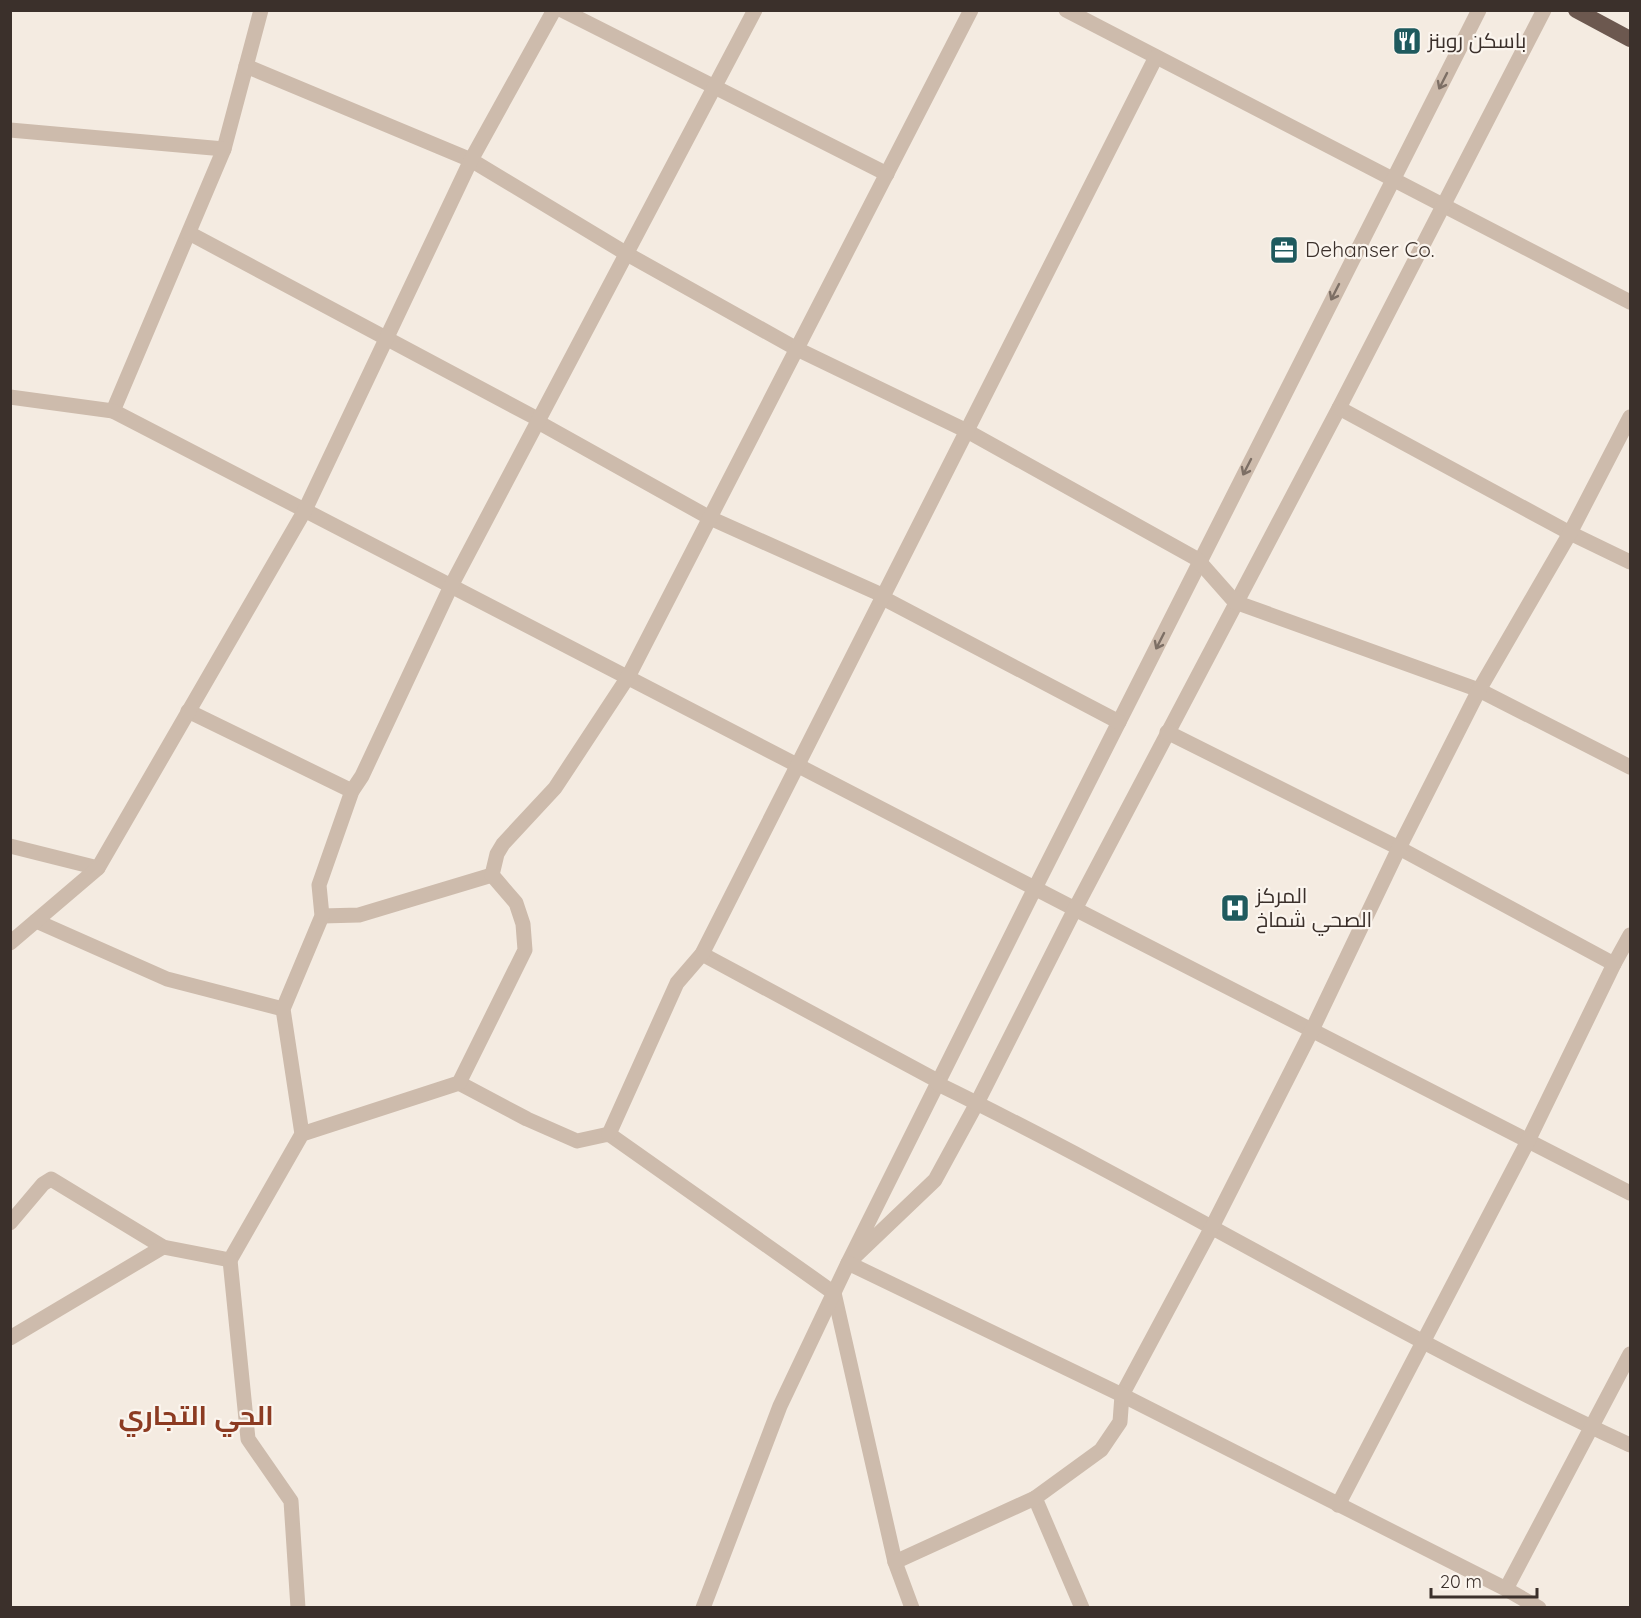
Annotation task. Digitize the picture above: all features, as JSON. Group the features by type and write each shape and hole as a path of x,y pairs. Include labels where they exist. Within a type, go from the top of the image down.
{"highway":[{"path":"1576,10 1630,39"}],"street":[{"path":"113,411 224,148 261,10"},
{"path":"10,943 98,868 305,510 471,160 554,10"},
{"path":"562,10 887,174"},
{"path":"298,1608 291,1501 248,1439 230,1260 303,1134 283,1009 322,916 319,885 352,791 362,776 451,586 755,10"},
{"path":"492,875 497,854 503,844 555,788 628,677 971,10"},
{"path":"1066,10 1630,302"},
{"path":"703,1608 780,1406 848,1263 1479,10"},
{"path":"848,1263 935,1180 977,1103 1235,602 1339,408 1544,10"},
{"path":"609,1134 676,983 702,954 1156,57"},
{"path":"246,66 471,160 627,254 796,349 967,431 1197,559 1235,602 1479,690 1630,768"},
{"path":"10,130 224,148"},
{"path":"189,233 534,417 538,422 710,518 882,595 883,598 1119,722"},
{"path":"10,397 113,411 1075,909 1630,1193"},
{"path":"1339,408 1630,562"},
{"path":"895,1562 1035,1498 1101,1450 1120,1422 1122,1395 1212,1227 1312,1030 1399,848 1479,690 1570,532 1630,417"},
{"path":"188,711 352,791"},
{"path":"1167,732 1399,848 1614,964"},
{"path":"10,846 98,868"},
{"path":"322,916 359,915 492,875"},
{"path":"303,1134 459,1083 525,950 523,924 516,903 492,875"},
{"path":"36,921 167,979 283,1009"},
{"path":"1338,1505 1528,1141 1630,935"},
{"path":"702,954 936,1080 938,1084 1212,1227 1424,1343 1630,1445"},
{"path":"459,1083 526,1119 577,1141 609,1134 834,1293 895,1562 912,1608"},
{"path":"10,1223 43,1184 51,1179 163,1247 230,1260"},
{"path":"10,1338 163,1247"},
{"path":"848,1263 1122,1395 1506,1588 1539,1608"},
{"path":"1506,1588 1630,1354"},
{"path":"1035,1498 1082,1608"}],"place":[{"name":"باسكن روبنز","path":"1407,41"},
{"name":"Dehanser Co.","path":"1284,250"},
{"name":"المركز الصحي شماخ","path":"1235,908"}],"district":[{"name":"الحي التجاري","path":"196,1416"}]}
